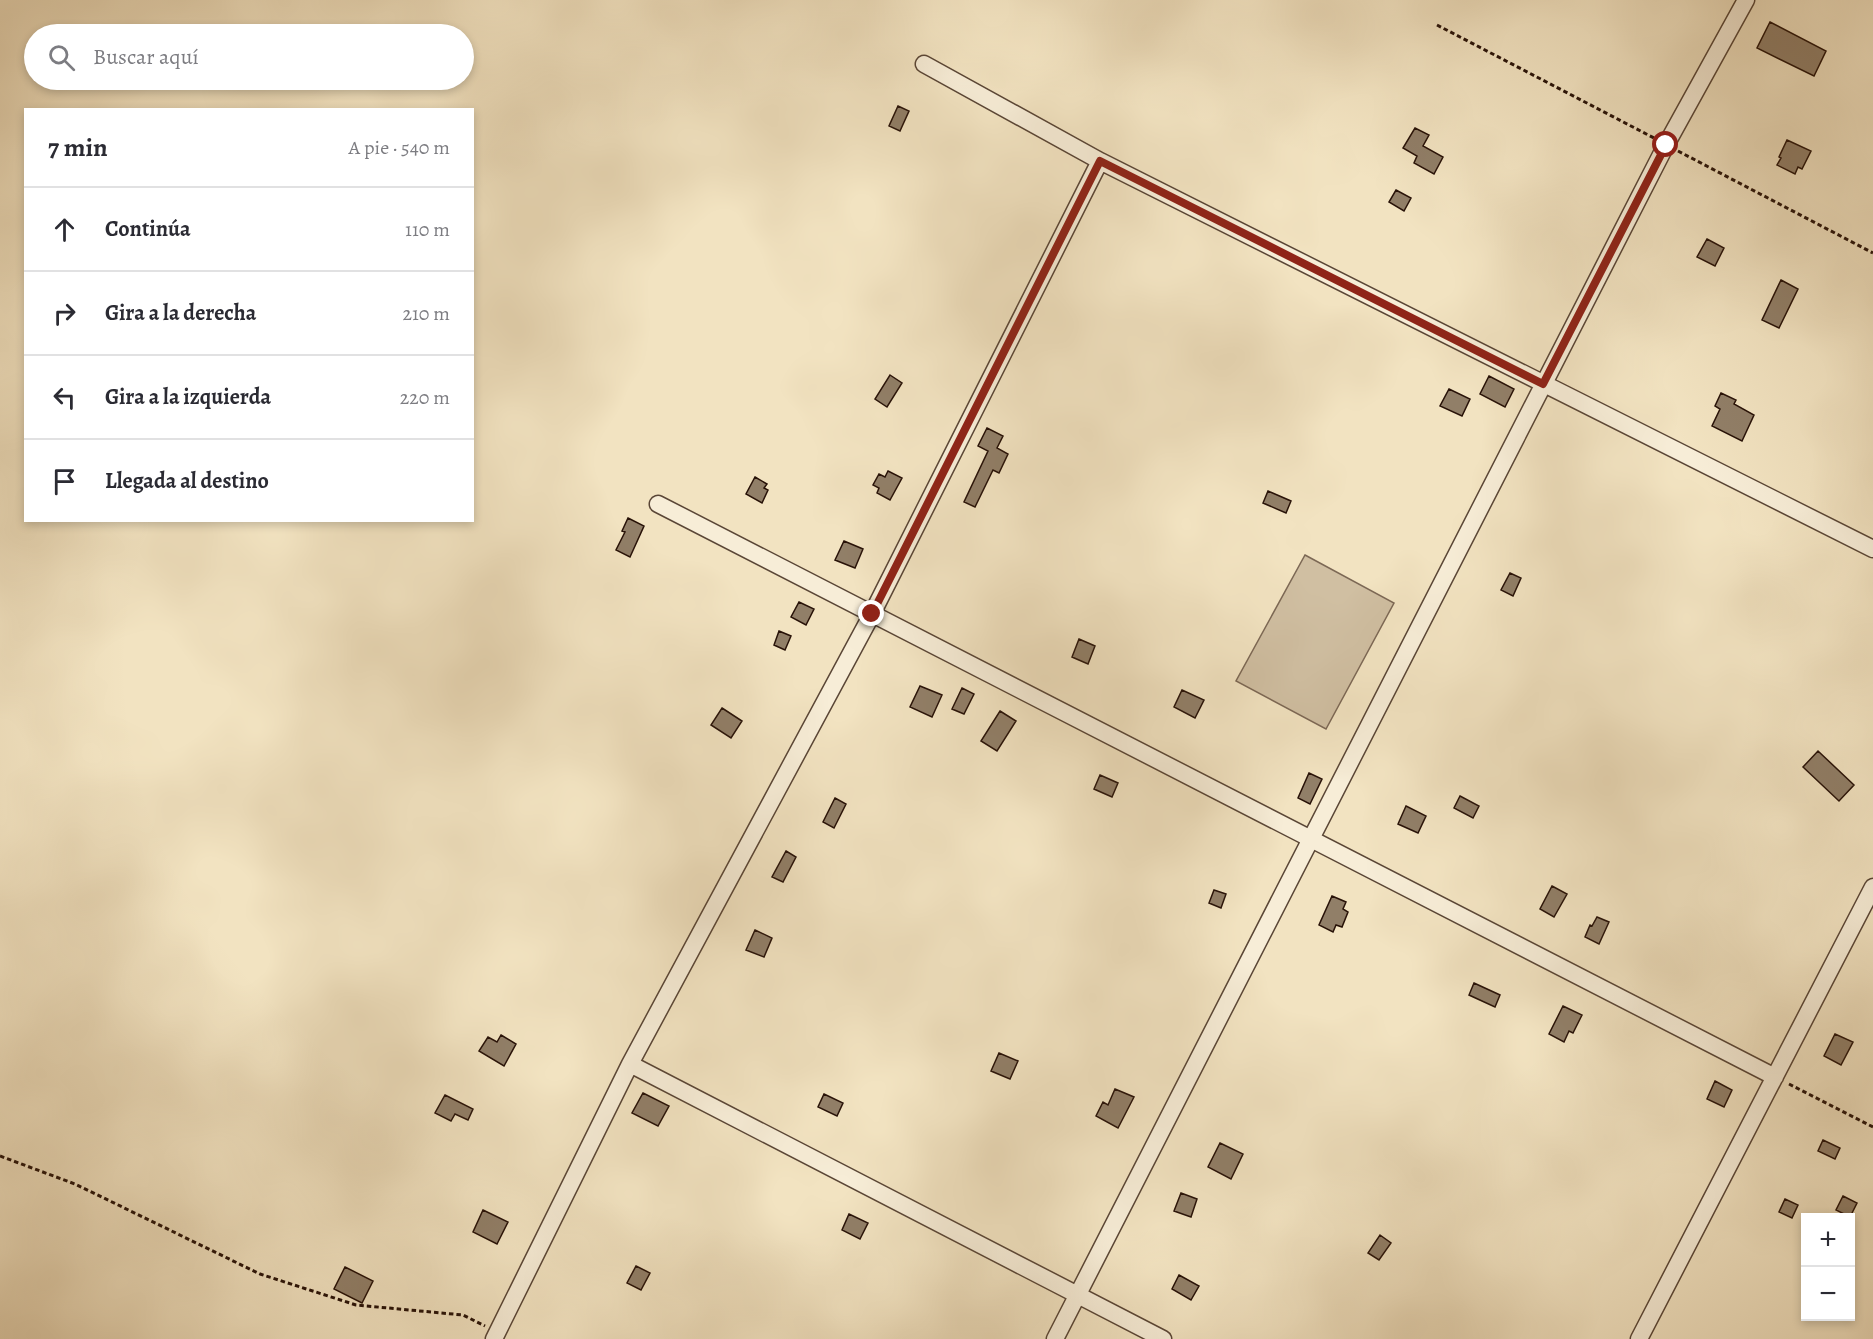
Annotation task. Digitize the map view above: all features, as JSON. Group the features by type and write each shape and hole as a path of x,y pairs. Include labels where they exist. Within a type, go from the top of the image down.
{"street":[{"path":"1054,1339 1666,145 1746,0"},
{"path":"924,64 1100,161 1873,549"},
{"path":"496,1335 630,1064 872,614 1100,161"},
{"path":"658,504 1775,1077"},
{"path":"1639,1339 1873,887"},
{"path":"630,1064 1163,1339"}],"path":[{"path":"1775,1077 1873,1127"},
{"path":"0,1156 75,1184 260,1274 356,1305 463,1315 496,1335"}],"shaded area":[{"path":"1305,555 1394,603 1326,729 1236,681"}],"building":[{"path":"1770,22 1826,51 1814,76 1757,48"},
{"path":"898,106 909,111 900,131 889,126"},
{"path":"1415,128 1429,135 1423,146 1443,157 1434,174 1414,163 1417,156 1403,148"},
{"path":"1787,140 1811,151 1802,169 1798,167 1795,174 1777,165"},
{"path":"1396,190 1411,198 1404,211 1389,202"},
{"path":"1707,239 1724,248 1715,266 1697,257"},
{"path":"1781,280 1798,289 1779,328 1762,320"},
{"path":"890,375 902,383 887,407 875,399"},
{"path":"1489,376 1514,389 1505,407 1480,394"},
{"path":"1449,389 1470,399 1462,416 1440,406"},
{"path":"1721,393 1736,400 1734,404 1754,415 1742,441 1712,426 1720,409 1715,406"},
{"path":"987,428 1003,436 997,448 1008,454 999,473 993,470 975,507 964,502 988,451 978,446"},
{"path":"888,471 902,478 890,500 877,493 879,488 873,485 879,474 885,477"},
{"path":"755,477 767,484 764,488 768,490 762,503 746,494"},
{"path":"1268,491 1291,501 1286,513 1263,503"},
{"path":"628,518 644,526 630,557 616,550 625,532 622,531"},
{"path":"844,541 863,549 855,568 835,560"},
{"path":"1510,573 1521,578 1513,596 1501,590"},
{"path":"799,602 814,609 806,625 791,617"},
{"path":"779,631 791,636 785,650 774,645"},
{"path":"1079,639 1095,646 1088,664 1072,657"},
{"path":"920,686 942,695 932,717 910,707"},
{"path":"962,688 974,694 964,714 952,709"},
{"path":"1182,690 1204,700 1195,718 1174,707"},
{"path":"722,708 742,721 731,738 711,725"},
{"path":"1000,711 1016,721 997,751 981,741"},
{"path":"1818,751 1854,785 1839,801 1803,767"},
{"path":"1309,773 1322,779 1310,804 1298,798"},
{"path":"1100,775 1118,783 1112,797 1094,789"},
{"path":"1460,796 1479,806 1473,818 1454,808"},
{"path":"835,798 846,804 834,828 823,822"},
{"path":"1406,806 1426,816 1418,833 1398,824"},
{"path":"786,851 796,857 783,882 772,877"},
{"path":"1552,886 1567,894 1554,917 1540,909"},
{"path":"1214,890 1226,894 1221,908 1209,903"},
{"path":"1332,896 1346,902 1343,909 1348,912 1342,927 1336,925 1333,932 1319,925"},
{"path":"1597,917 1609,922 1599,944 1585,937 1590,925 1592,926"},
{"path":"755,930 772,938 764,957 746,950"},
{"path":"1474,983 1500,995 1495,1007 1469,995"},
{"path":"1563,1006 1582,1015 1573,1033 1569,1031 1564,1042 1549,1034"},
{"path":"1835,1034 1853,1042 1841,1065 1824,1056"},
{"path":"501,1035 516,1044 504,1066 479,1051 488,1037 497,1042"},
{"path":"999,1053 1018,1061 1010,1079 991,1071"},
{"path":"1715,1081 1732,1090 1724,1107 1707,1099"},
{"path":"1115,1089 1134,1097 1118,1128 1096,1116 1103,1102 1108,1105"},
{"path":"643,1093 669,1106 658,1126 632,1113"},
{"path":"824,1094 843,1103 837,1116 818,1107"},
{"path":"445,1095 473,1109 468,1120 455,1114 451,1121 435,1113"},
{"path":"1823,1140 1840,1148 1835,1159 1818,1151"},
{"path":"1220,1143 1243,1154 1231,1179 1208,1167"},
{"path":"1181,1193 1197,1199 1191,1217 1174,1211"},
{"path":"1843,1196 1857,1203 1852,1213 1842,1213 1836,1210"},
{"path":"1785,1199 1798,1205 1792,1218 1779,1212"},
{"path":"483,1210 508,1222 497,1244 473,1232"},
{"path":"849,1214 868,1223 860,1239 842,1230"},
{"path":"1380,1235 1391,1243 1379,1260 1368,1253"},
{"path":"636,1266 650,1273 641,1290 627,1283"},
{"path":"345,1267 373,1281 362,1303 334,1289"},
{"path":"1179,1275 1199,1286 1191,1300 1172,1289"}],"route":[{"path":"872,614 1100,161 1543,384 1666,145"}]}
